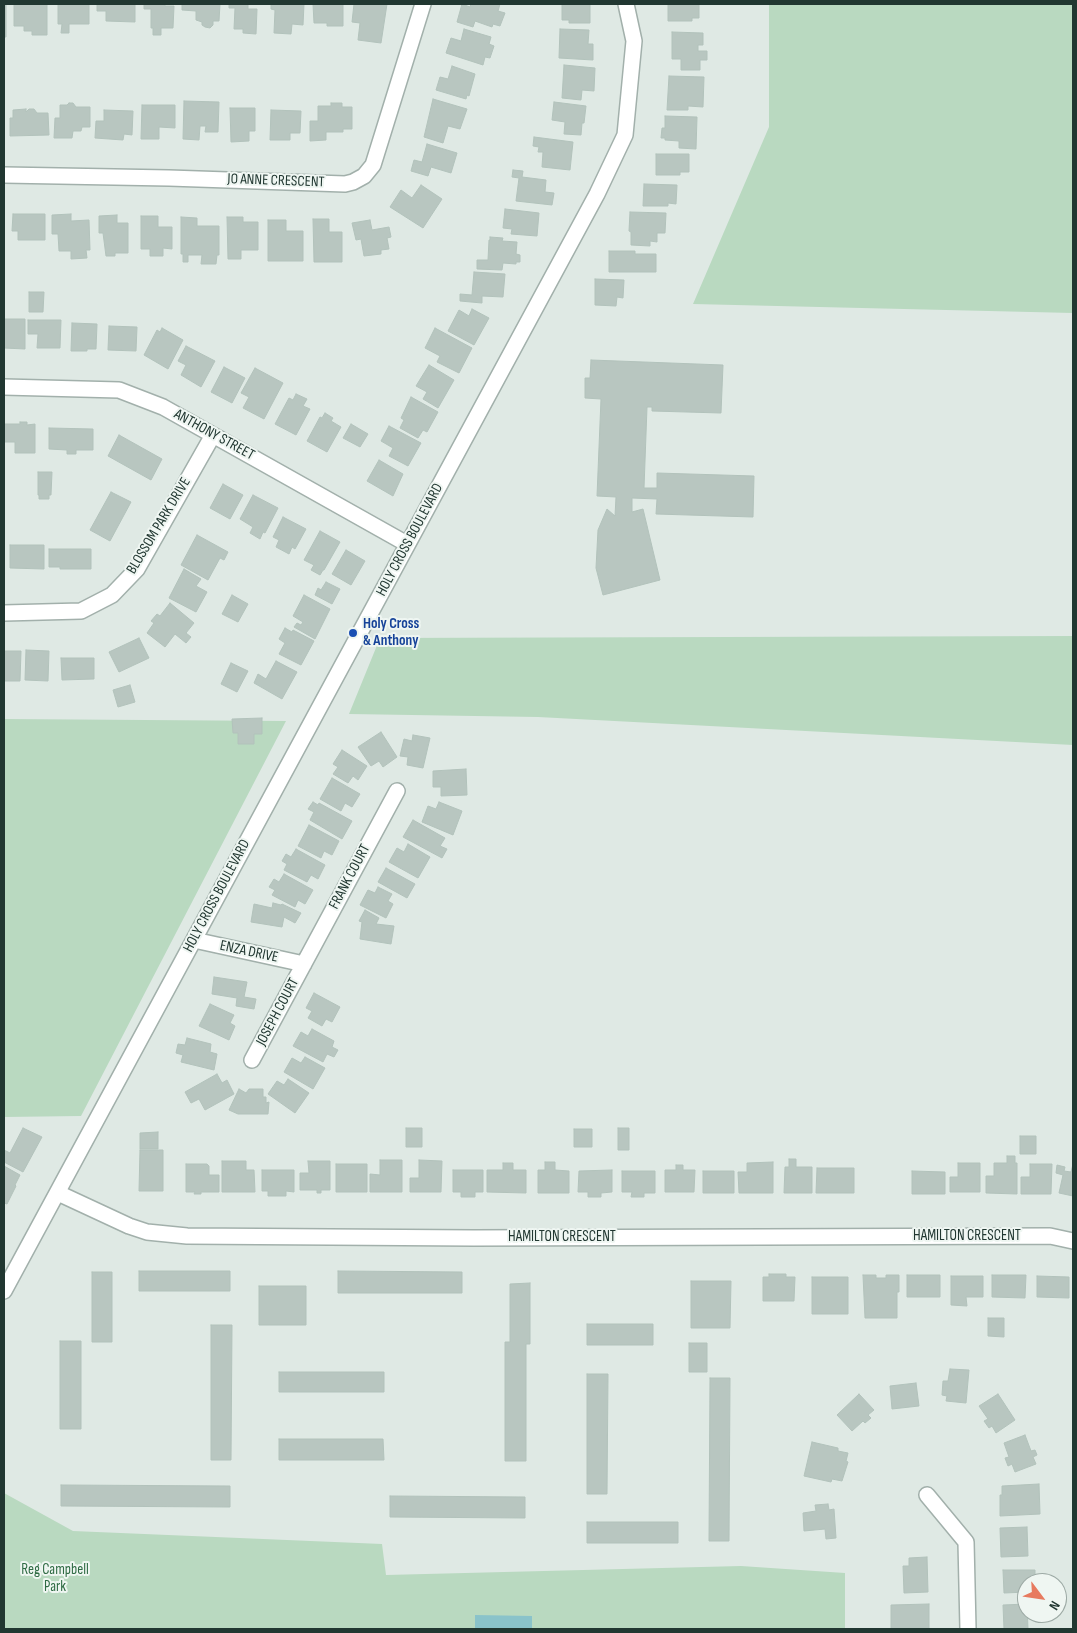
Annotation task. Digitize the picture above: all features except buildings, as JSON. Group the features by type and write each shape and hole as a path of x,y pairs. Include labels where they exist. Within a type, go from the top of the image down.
{"street":[{"name":"JO ANNE CRESCENT","path":"4,175 345,184 353,182 364,176 373,165 423,4"},
{"name":"HOLY CROSS BOULEVARD","path":"4,1291 592,203 625,135 634,41 626,4"},
{"name":"ANTHONY STREET","path":"4,386 119,390 163,407 407,544"},
{"name":"BLOSSOM PARK DRIVE","path":"4,612 81,611 112,595 137,570 213,435"},
{"name":"FRANK COURT","path":"304,964 396,791"},
{"name":"ENZA DRIVE","path":"194,940 304,964"},
{"name":"JOSEPH COURT","path":"252,1060 304,964"},
{"name":"HAMILTON CRESCENT","path":"58,1192 147,1232 187,1236 493,1238 1050,1236 1073,1241"},
{"path":"927,1494 966,1542 968,1629"}],"green space":[{"path":"769,4 1073,4 1073,313 693,304 769,127"},
{"path":"1073,636 1073,745 538,717 349,714 380,638"},
{"path":"4,719 286,721 81,1116 4,1117"},
{"name":"Reg Campbell Park","path":"4,1493 73,1531 382,1544 386,1575 741,1566 845,1573 845,1629 4,1629"}],"water":[{"path":"475,1615 532,1616 532,1629 475,1629"}],"place":[{"name":"Holy Cross & Anthony","path":"353,633"}]}
